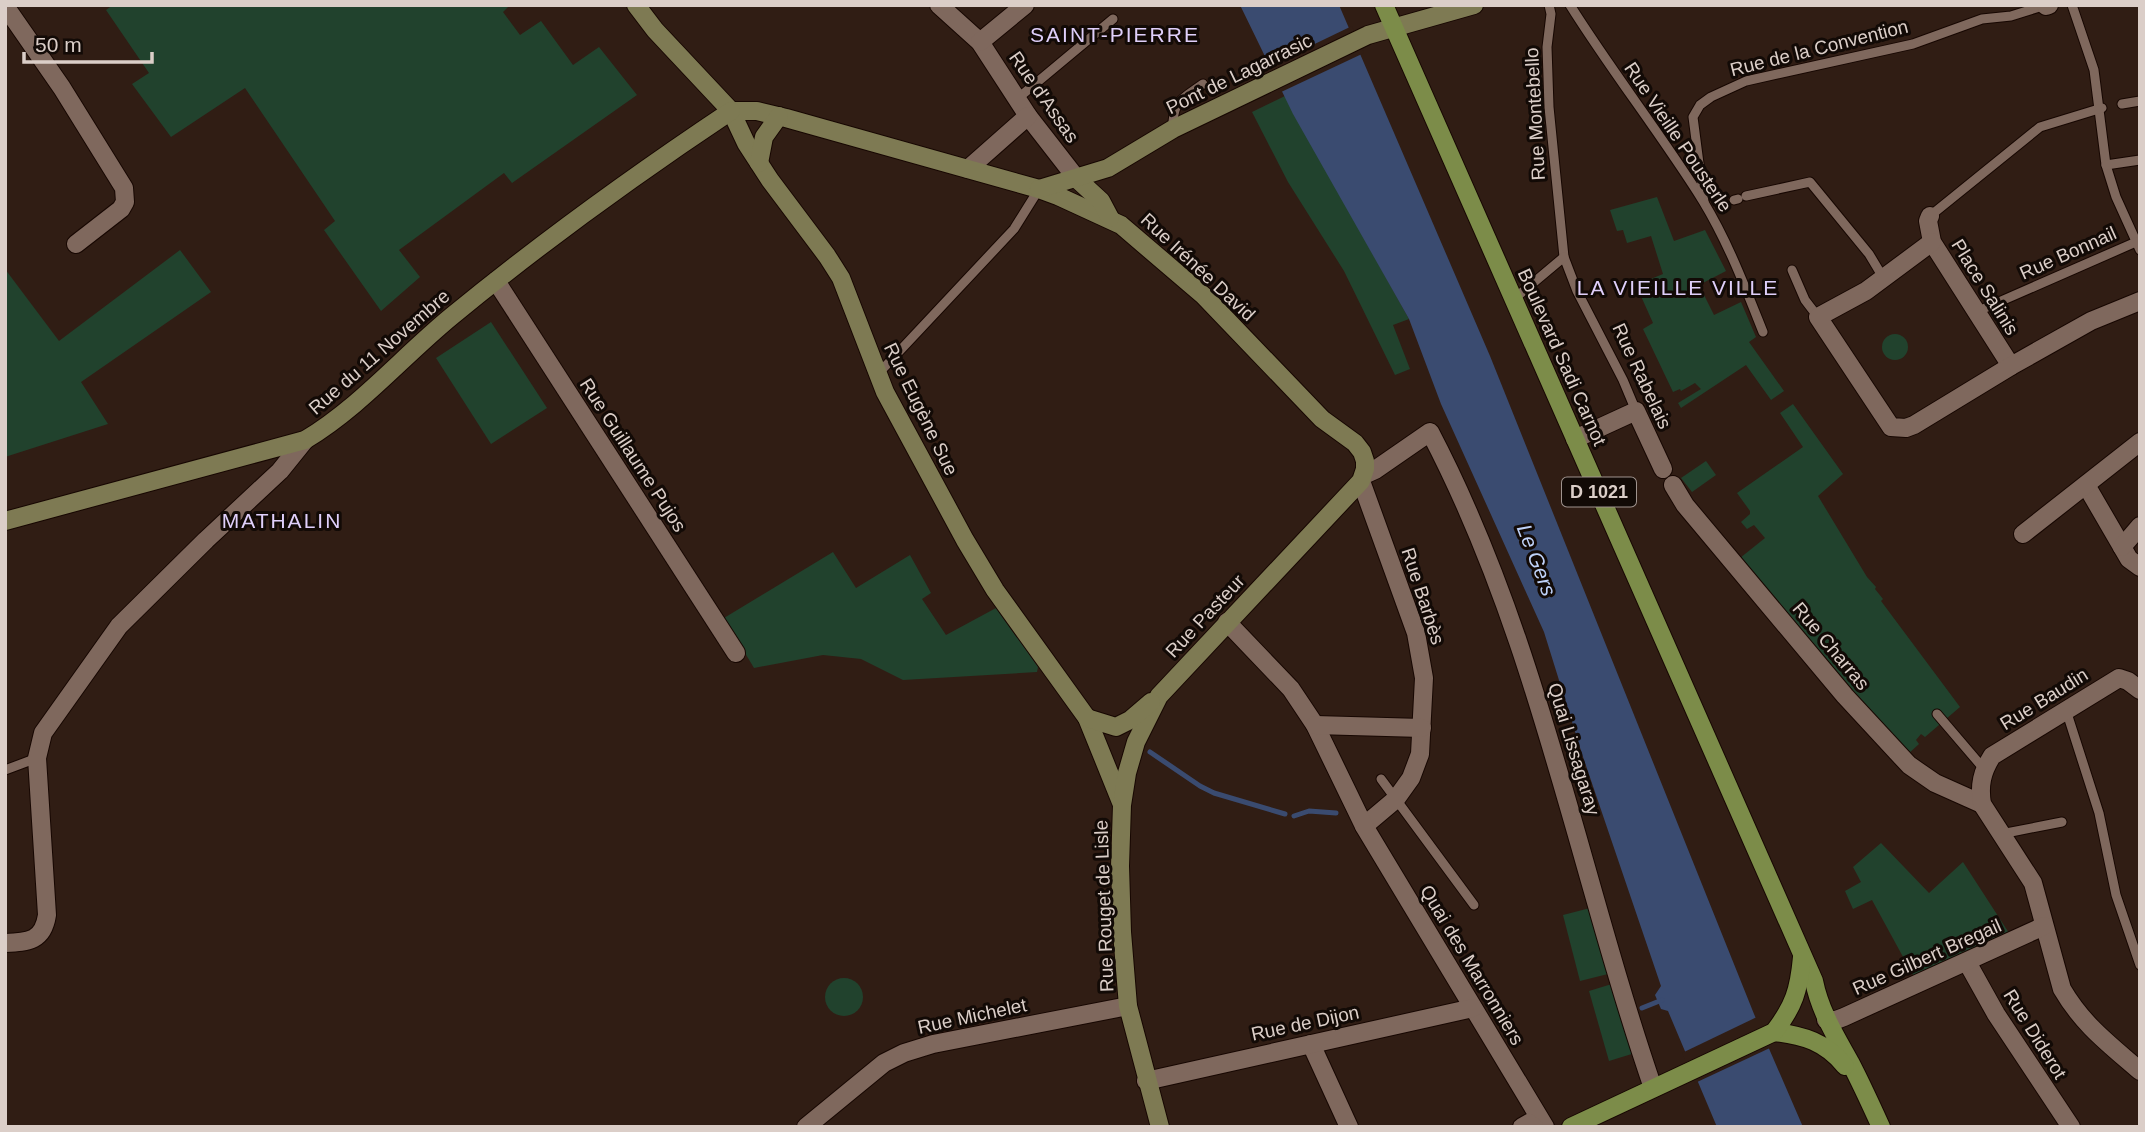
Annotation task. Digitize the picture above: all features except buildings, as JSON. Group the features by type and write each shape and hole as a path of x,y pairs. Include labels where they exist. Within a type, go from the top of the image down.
{"main road":[{"name":"Rue Eugène Sue","path":"636,5 655,30 731,111 759,163 841,278 877,375 958,529 995,590 1087,718 1122,805"},
{"name":"Boulevard Sadi Carnot","path":"1384,5 1814,981 1826,1020 1865,1090 1881,1127"},
{"name":"Pont de Lagarrasic","path":"1039,190 1108,168 1173,129 1368,35 1474,5"},
{"name":"Rue Irénée David","path":"731,111 757,111 779,116 968,169 1039,190 1110,218 1143,242 1204,296 1322,419 1355,443 1365,461 1363,478"},
{"name":"Rue du 11 Novembre","path":"5,521 305,440 340,417 449,319 496,281 731,111"},
{"path":"759,163 764,137 779,116"},
{"path":"1101,201 1098,190 1100,179 1108,168"},
{"name":"Rue d'Assas","path":"1077,178 1101,201 1110,218"},
{"name":"Rue Pasteur","path":"1122,805 1136,742 1159,695 1363,478"},
{"path":"1087,718 1116,727 1130,720 1159,695"},
{"name":"Rue Rouget de Lisle","path":"1122,805 1120,866 1128,1006 1160,1127"},
{"path":"1571,1127 1774,1032 1795,1000 1800,984 1802,957"},
{"name":"Boulevard Sadi Carnot","path":"1774,1032 1812,1039 1837,1055 1865,1090"}],"street":[{"name":"Rue d'Assas","path":"939,5 980,42 1028,116 1077,178"},
{"path":"980,42 1025,5"},
{"path":"5,6 62,88 124,188 125,202 121,209 76,244"},
{"path":"968,169 1028,116"},
{"path":"1930,216 1928,221 1932,242"},
{"name":"Place Salinis","path":"1932,242 2011,366 1914,425 1906,428 1891,427 1818,317 1884,279 1932,242"},
{"name":"Rue Guillaume Pujos","path":"496,281 736,653"},
{"path":"2011,366 2091,321 2138,302"},
{"path":"1575,439 1636,411"},
{"name":"Rue Rabelais","path":"1636,411 1663,469"},
{"name":"Quai Lissagaray","path":"1363,478 1430,432 1464,502 1514,628 1656,1087"},
{"path":"5,943 23,943 37,938 45,928 47,915 37,758 43,733 119,626 280,471 305,440"},
{"path":"2023,534 2140,442"},
{"name":"Rue Barbès","path":"1363,478 1420,649 1424,678 1420,754 1411,778 1396,799"},
{"name":"Rue Charras","path":"1673,485 1685,505 1844,696 1899,755 1920,774 1982,804"},
{"path":"2086,485 2129,559 2140,567"},
{"path":"2122,547 2140,527"},
{"name":"Quai des Marronniers","path":"1227,622 1291,689 1315,725 1364,825 1545,1127"},
{"name":"Rue Baudin","path":"1988,762 2119,678 2140,690"},
{"path":"1315,725 1422,729"},
{"path":"1988,762 1980,793 1982,804 2033,883 2062,989 2089,1028 2140,1071"},
{"path":"1364,825 1396,799"},
{"name":"Rue Gilbert Bregail","path":"1826,1020 1844,1017 2044,926"},
{"name":"Rue Diderot","path":"1967,962 1996,1014 2071,1127"},
{"name":"Rue Michelet","path":"806,1127 884,1063 904,1053 933,1044 1128,1006"},
{"name":"Rue de Dijon","path":"1146,1081 1474,1008"},
{"path":"1311,1044 1349,1127"},
{"path":"1522,1127 1529,1123 1534,1127"}],"lane":[{"name":"Rue Montebello","path":"1549,5 1549,107 1559,220"},
{"name":"Rue Vieille Pousterle","path":"1570,5 1704,202 1735,261 1763,332"},
{"name":"Rue de la Convention","path":"1704,202 1693,117 1700,105 1710,97 1746,81 1913,44 1982,19 2011,16 2047,5"},
{"path":"2072,5 2094,70 2101,108 2106,165 2116,197 2138,246"},
{"path":"1017,99 1112,19"},
{"path":"1173,129 1172,114 1177,103 1203,84"},
{"path":"2122,104 2140,101"},
{"path":"1930,216 2040,127 2101,108"},
{"path":"2106,165 2140,160"},
{"path":"1740,198 1810,182 1869,254 1884,279"},
{"path":"877,375 1014,229 1039,190"},
{"name":"Rue Rabelais","path":"1559,220 1564,257 1577,292 1623,380 1636,411"},
{"name":"Rue Bonnail","path":"1976,312 2138,246"},
{"path":"1514,299 1564,257"},
{"path":"1791,270 1805,300 1818,317"},
{"path":"2066,710 2099,813 2116,895 2140,965"},
{"path":"1937,714 1988,762"},
{"path":"5,770 37,758"},
{"path":"1381,779 1474,905"},
{"path":"2001,834 2062,822"}],"green space":[{"path":"113,5 510,5 503,12 520,35 541,21 573,65 599,47 637,95 512,183 504,173 399,250 420,277 381,311 324,230 335,221 245,88 171,137 132,84 149,73 106,10"},
{"path":"1285,96 1409,319 1393,325 1410,369 1395,375 1344,271 1288,182 1252,112"},
{"path":"1657,197 1674,241 1705,230 1726,271 1699,285 1714,315 1741,302 1756,337 1749,342 1784,391 1771,400 1746,365 1681,408 1678,403 1701,389 1695,383 1681,391 1680,389 1673,392 1643,329 1653,323 1636,285 1663,274 1651,236 1627,243 1623,230 1617,231 1610,210"},
{"path":"180,250 211,292 81,382 108,424 5,457 5,269 59,341"},
{"path":"491,322 547,408 491,444 436,358"},
{"path":"1895,334 1904,338 1908,347 1904,356 1895,360 1886,356 1882,347 1886,338"},
{"path":"1793,404 1843,474 1818,496 1867,577 1876,587 1883,599 1881,601 1960,707 1925,737 1921,734 1916,740 1919,744 1907,755 1849,693 1740,558 1765,538 1754,525 1747,529 1741,522 1750,511 1737,493 1803,447 1780,413"},
{"path":"1706,461 1716,475 1692,492 1681,478"},
{"path":"833,552 856,588 910,555 931,593 922,599 946,635 996,608 1038,667 1037,672 903,680 861,659 823,655 754,668 724,618"},
{"path":"1881,843 1929,893 1963,862 2009,933 1914,977 1872,900 1853,909 1845,891 1861,882 1853,867"},
{"path":"1594,907 1612,973 1580,981 1563,915"},
{"path":"844,978 857,984 863,997 857,1010 844,1016 831,1010 825,997 831,984"},
{"path":"1615,983 1635,1053 1609,1061 1589,991"}],"water":[{"name":"Le Gers","path":"1240,5 1339,5 1490,356 1754,1014 1803,1127 1717,1127 1668,1011 1661,1009 1655,995 1661,986 1582,754 1544,632 1441,404 1409,319 1293,114"}],"pier":[{"path":"1352,26 1364,53 1279,93 1267,67"},
{"path":"1759,1016 1772,1047 1695,1083 1682,1053"}],"waterway":[{"path":"1150,752 1214,793 1285,814"},
{"path":"1294,816 1309,811 1336,813"},
{"path":"1642,1008 1662,1000"}],"district":[{"name":"SAINT-PIERRE","path":"1115,34"},
{"name":"LA VIEILLE VILLE","path":"1678,287"},
{"name":"MATHALIN","path":"282,520"}]}
